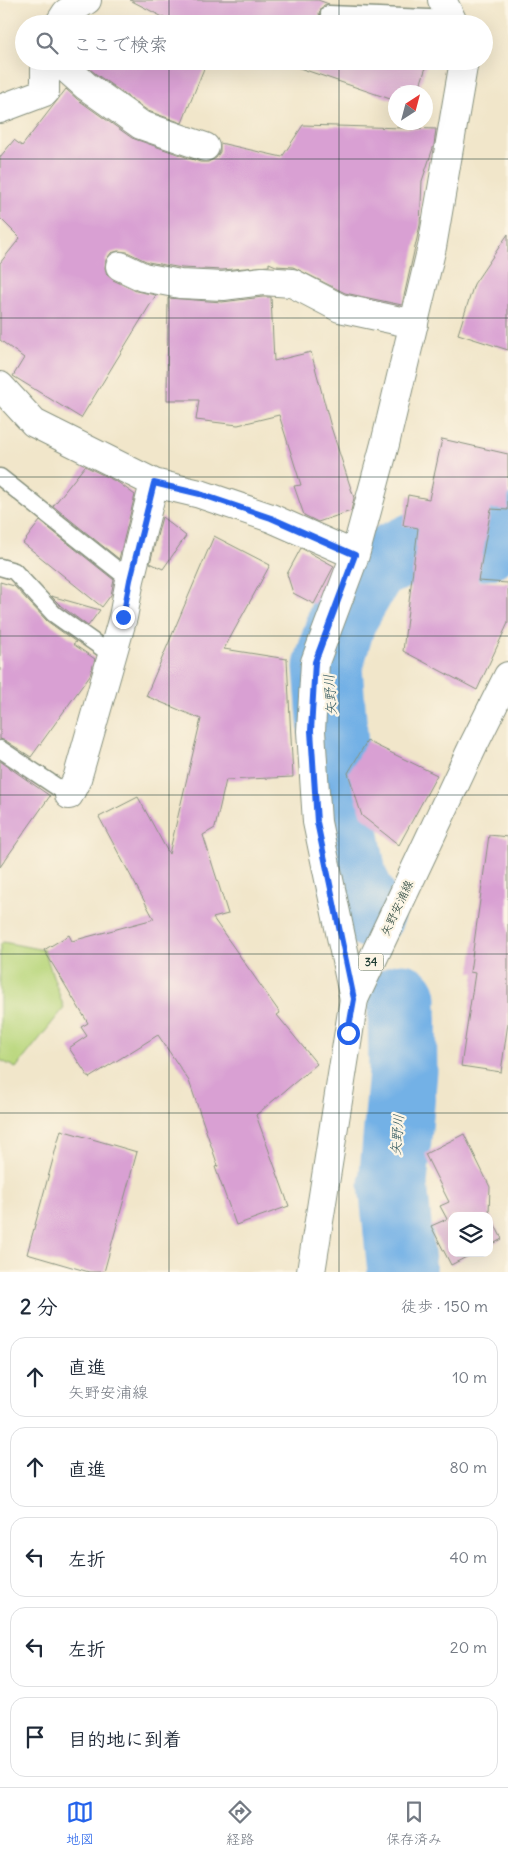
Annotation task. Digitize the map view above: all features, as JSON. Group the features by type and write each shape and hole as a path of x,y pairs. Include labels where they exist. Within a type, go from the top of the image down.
{"street":[{"path":"65,15 87,0"},
{"path":"0,109 46,92 45,70"},
{"path":"68,70 86,86 141,125 205,147"},
{"path":"354,999 317,822 311,731 315,662 355,555 385,444 432,248 462,70"},
{"path":"120,266 143,278 180,284 223,286 263,281 292,283 340,308 414,324"},
{"path":"0,386 34,424 154,483 200,494 271,518 355,555"},
{"path":"69,795 77,779 123,617 130,580 154,483"},
{"name":"矢野安浦線","path":"311,1272 354,999 508,676"}],"lane":[{"path":"329,14 450,14"},
{"path":"0,477 130,580"},
{"path":"0,567 14,571 54,614 112,655"},
{"path":"0,749 69,795"}],"green space":[{"path":"3,942 44,950 64,1008 16,1068 0,1060 0,946"}],"building":[{"path":"130,0 318,0 329,4 324,5 319,15 159,15"},
{"path":"91,70 203,70 182,123 148,111"},
{"path":"305,70 425,70 420,85 388,85 388,98"},
{"path":"66,89 132,138 200,162 208,162 216,158 220,152 220,143 282,157 303,125 388,128 388,130 436,129 434,145 422,181 420,225 402,305 345,293 293,267 276,266 269,263 269,266 222,270 182,268 148,262 127,252 118,251 111,253 106,260 105,268 107,275 136,291 156,295 81,418 13,376 24,358 0,340 0,263 20,238 0,218 0,157 14,140 22,146"},
{"path":"508,234 508,350 458,334 474,284"},
{"path":"271,297 274,361 311,352 331,427 354,498 351,511 318,522 304,515 294,486 301,485 279,415 238,425 196,420 199,400 167,400 168,298 222,302"},
{"path":"442,439 508,454 508,510 491,509 478,581 508,583 508,623 477,690 403,651 418,528 403,525 408,495 429,499"},
{"path":"85,466 119,483 135,495 119,559 53,506"},
{"path":"162,517 186,536 163,569 150,563"},
{"path":"40,521 114,580 111,595 102,607 23,543"},
{"path":"214,536 270,565 224,649 287,659 293,777 226,780 215,828 203,835 228,914 213,918 280,1013 277,1015 317,1064 256,1115 289,1206 236,1225 215,1167 218,1166 189,1081 158,1035 89,1078 69,1048 87,1036 81,1027 88,1023 44,950 69,935 72,941 154,919 99,817 138,797 169,854 201,719 146,696"},
{"path":"301,548 334,566 314,604 293,593 287,574"},
{"path":"0,582 14,586 47,621 76,642 73,644 95,659 90,675 31,757 0,739"},
{"path":"51,596 100,610 88,626"},
{"path":"367,741 437,775 399,845 362,816 348,773"},
{"path":"0,761 50,796 0,867"},
{"path":"489,835 508,837 508,1023 501,1072 461,1066 475,973 470,972"},
{"path":"61,1130 137,1152 104,1272 89,1272 27,1254"},
{"path":"464,1134 490,1187 489,1212 448,1212 448,1257 466,1257 451,1265 431,1226 447,1219 440,1206 449,1202 425,1154"},
{"path":"493,1221 502,1239 493,1244"}],"waterway":[{"name":"矢野川","path":"370,914 353,880 338,798 328,667 342,619 372,567 423,543 485,546 508,529"},
{"name":"矢野川","path":"402,998 403,1071 393,1184 402,1272"}],"route":[{"path":"123,617 130,580 154,483 200,494 271,518 355,555 315,662 311,731 317,822 354,999 348,1033"}]}
